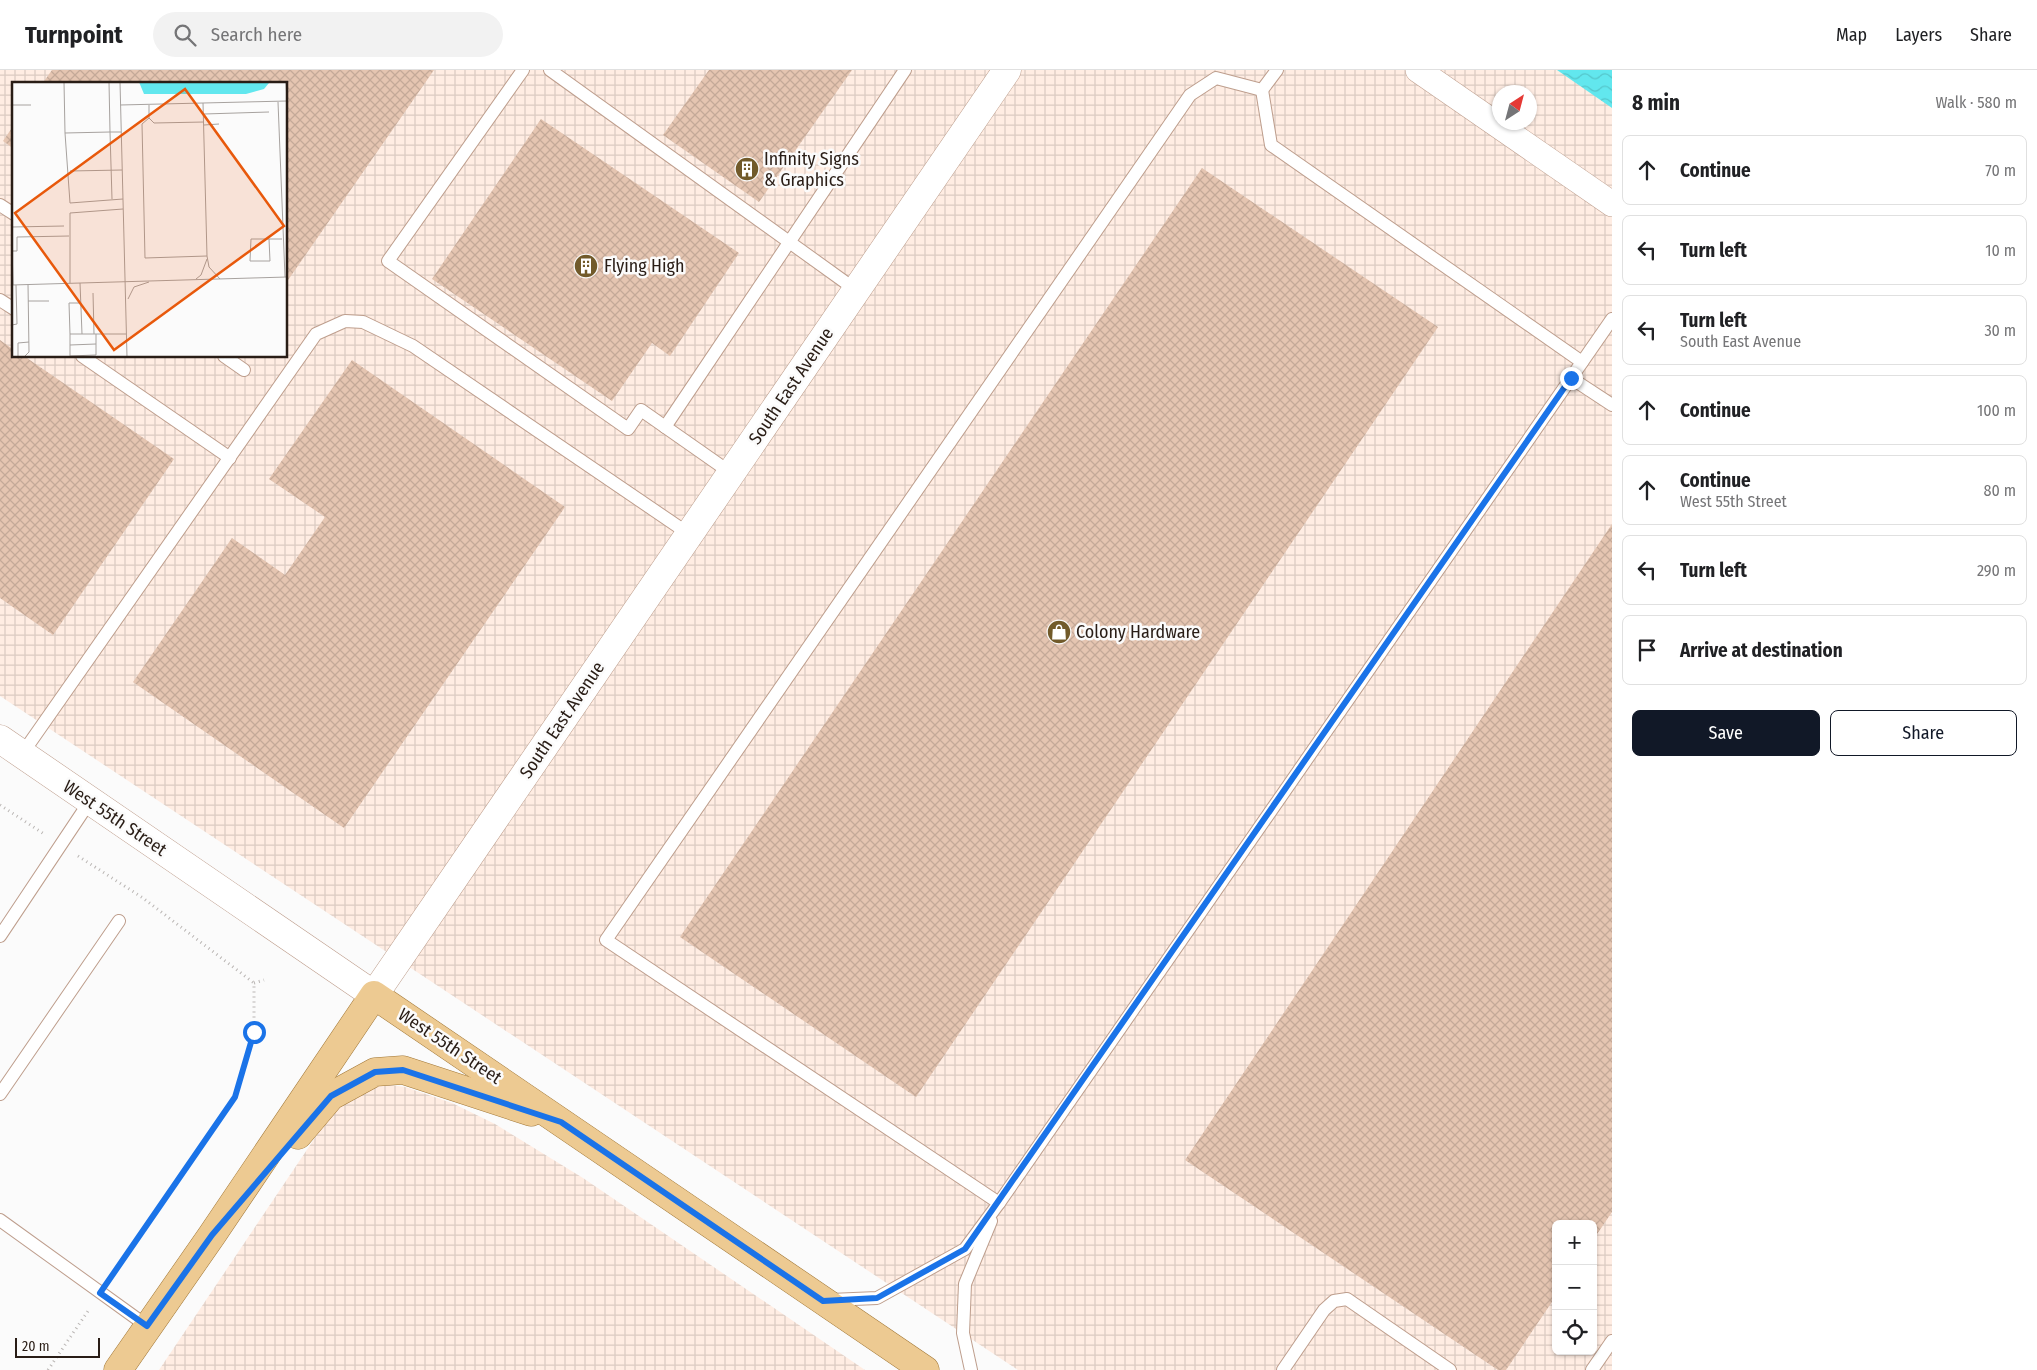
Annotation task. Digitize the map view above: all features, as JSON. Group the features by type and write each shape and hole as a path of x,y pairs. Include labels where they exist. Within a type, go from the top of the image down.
{"main road":[{"name":"South East Avenue","path":"118,1370 1007,70"},
{"name":"West 55th Street","path":"0,739 925,1370"},
{"path":"212,1235 331,1096 375,1072 403,1070 561,1122"}],"street":[{"path":"1418,70 1612,204"}],"lane":[{"path":"523,70 388,261 628,429 641,410 731,473"},
{"path":"550,70 856,290"},
{"path":"665,427 905,70"},
{"path":"1277,70 1262,90 1272,145 1582,362"},
{"path":"999,1203 606,940 1190,95 1216,78 1262,90"},
{"path":"0,205 12,213"},
{"path":"0,300 12,308"},
{"path":"823,1301 877,1298 965,1249 999,1203 1612,319"},
{"path":"22,754 316,334 345,321 364,322 413,346 689,534"},
{"path":"85,358 230,458"},
{"path":"227,358 244,370"},
{"path":"1571,378 1612,405"},
{"path":"2,929 90,801"},
{"path":"0,1094 119,921"},
{"path":"971,1370 963,1334 965,1284 999,1203"},
{"path":"0,1220 147,1326"},
{"path":"1283,1370 1324,1310 1334,1301 1346,1299 1450,1370"},
{"path":"1592,1370 1610,1350"}],"path":[{"path":"0,804 143,898 254,983"},
{"path":"254,983 264,980"},
{"path":"48,1370 235,1097 254,1032 254,983"}],"shaded area":[{"path":"0,70 1612,70 1612,1370 1018,1370 0,696"},
{"path":"382,1084 405,1087 452,1103 495,1124 583,1178 865,1370 159,1370 335,1108"}],"water":[{"path":"1557,70 1612,70 1612,108"}],"building":[{"path":"52,70 434,70 288,280 288,82 43,82"},
{"name":"Infinity Signs & Graphics","path":"709,70 852,70 759,202 663,135"},
{"name":"Flying High","path":"541,119 739,253 670,356 652,343 612,401 432,279"},
{"path":"12,128 12,148 3,141"},
{"name":"Colony Hardware","path":"1202,168 1438,327 916,1097 680,937"},
{"path":"0,340 12,349 12,358 27,358 174,459 53,635 0,598"},
{"path":"352,360 565,507 344,828 133,682 232,538 285,575 325,517 269,479"},
{"path":"1612,524 1612,1212 1597,1234 1597,1220 1552,1220 1552,1302 1506,1370 1498,1370 1185,1160"}],"place":[{"name":"Infinity Signs & Graphics","path":"747,169"},
{"name":"Flying High","path":"586,266"},
{"name":"Colony Hardware","path":"1059,632"}],"route":[{"path":"254,1032 235,1097 100,1293 147,1326 212,1235 331,1096 375,1072 403,1070 561,1122 823,1301 877,1298 965,1249 999,1203 1571,378"}]}
